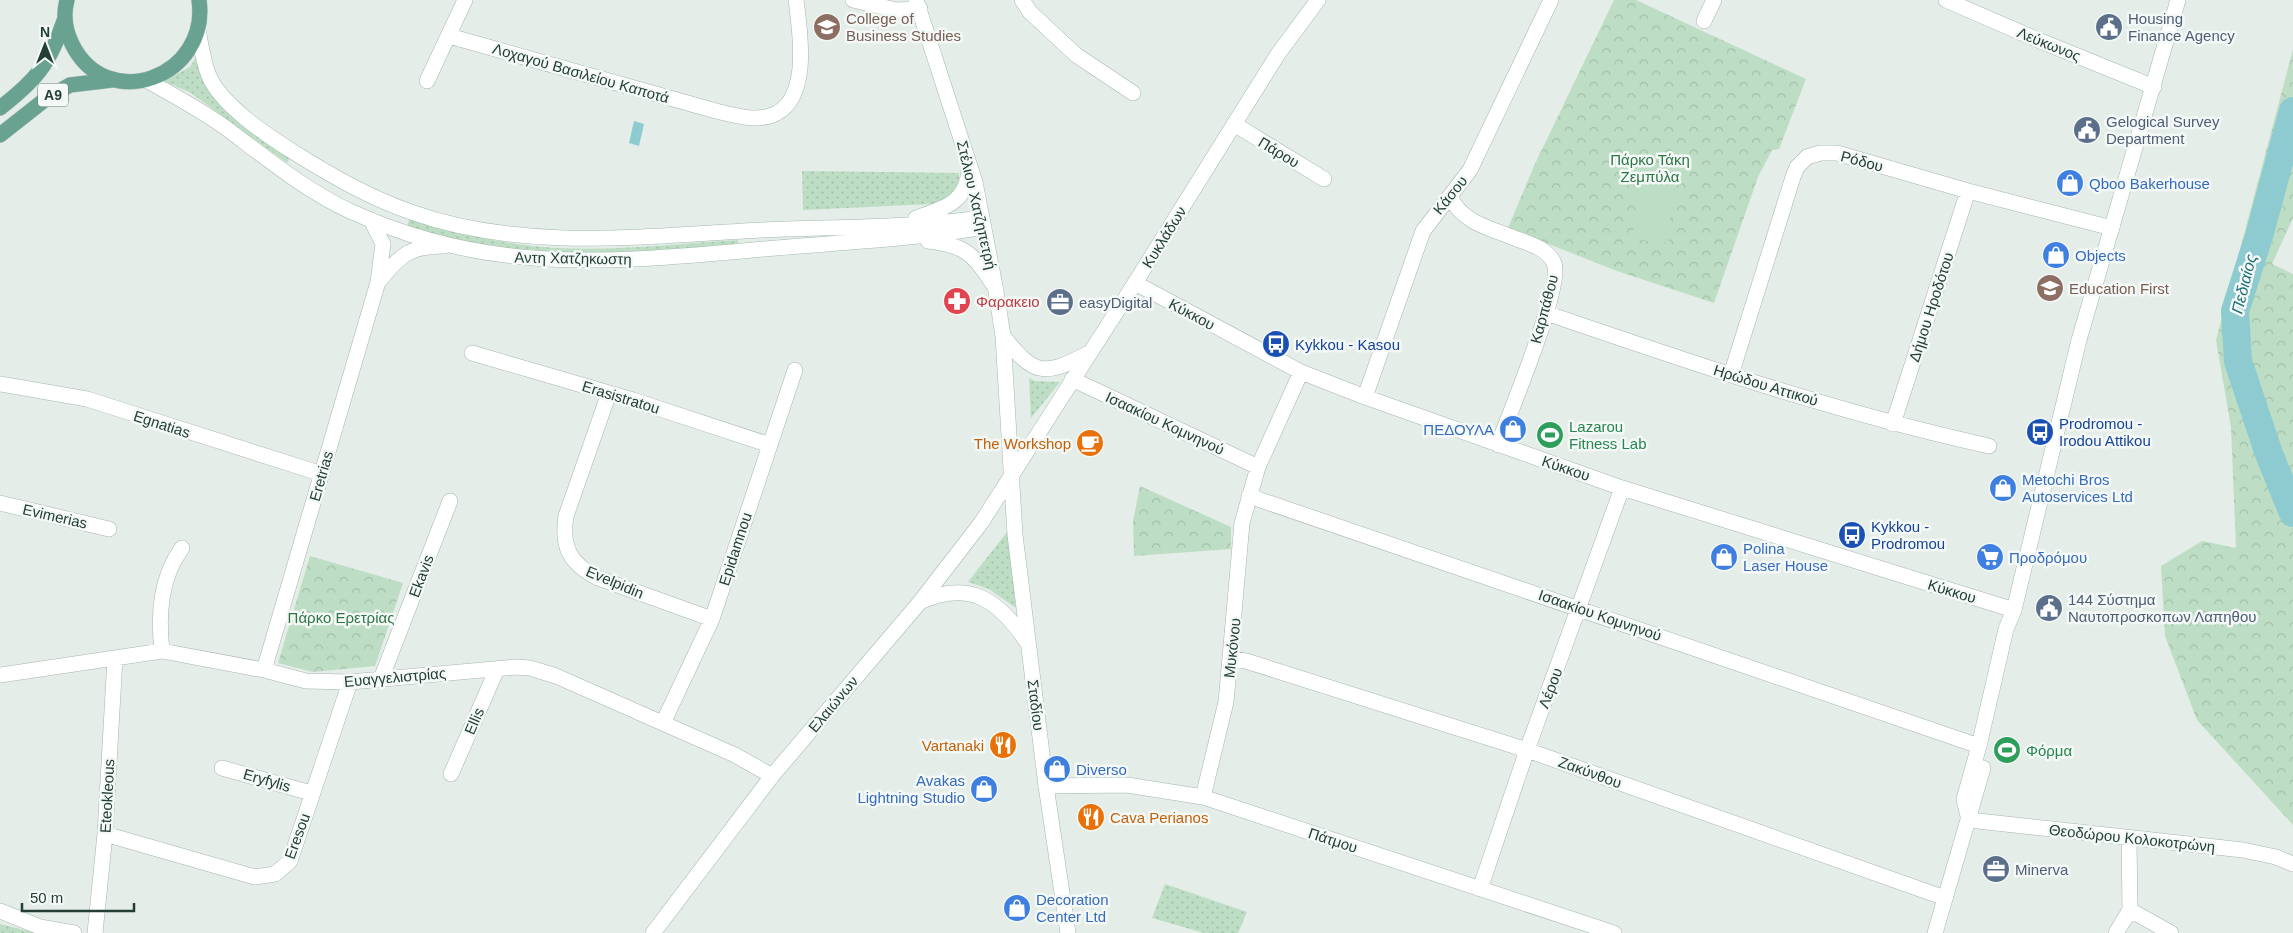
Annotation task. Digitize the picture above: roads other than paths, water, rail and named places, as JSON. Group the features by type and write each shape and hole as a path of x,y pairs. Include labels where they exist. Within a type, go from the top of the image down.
{"main road":[{"name":"A9","path":"0,135 47,98 70,85 116,80 146,80 164,74 179,63 191,48 198,30 201,4"},
{"name":"A9","path":"64,6 68,35 75,51 86,64 100,74 116,80"},
{"name":"A9","path":"0,108 37,77 56,44 64,6"}],"street":[{"path":"428,81 465,0"},
{"name":"Λοχαγού Βασιλείου Καποτά","path":"449,36 713,110 743,117 760,117 776,113 788,100 797,85 801,67 796,0"},
{"path":"853,0 896,10 918,4"},
{"path":"1022,0 1030,12 1076,55 1133,93"},
{"name":"Κυκλάδων","path":"1013,476 1072,379 1135,283 1278,54 1318,0"},
{"name":"Κάσου","path":"1365,397 1422,231 1470,170 1550,0"},
{"path":"1704,21 1714,0"},
{"name":"Λεύκωνος","path":"1946,0 2154,87"},
{"path":"1969,820 1964,799 1979,746 2006,629 2014,610 2079,340 2178,0"},
{"name":"Στέλιου Χατζηπετρή","path":"918,4 969,159 983,222 1003,336 1013,476"},
{"name":"Αντη Χατζηκωστη","path":"198,30 210,77 219,93 279,143 328,174 362,192 419,215 454,224 541,238 983,222"},
{"name":"Αντη Χατζηκωστη","path":"146,80 224,127 264,158 316,193 371,220 444,246 534,260 616,261 907,239 983,222"},
{"name":"Πάρου","path":"1234,124 1324,179"},
{"name":"Ρόδου","path":"1731,375 1792,177 1802,161 1820,153 1837,153 1968,191 2112,228"},
{"path":"898,225 931,213 958,199 966,185 970,170 969,159"},
{"name":"Δήμου Ηροδότου","path":"1893,424 1968,191"},
{"name":"Καρπάθου","path":"1450,197 1465,216 1538,248 1554,263 1555,280 1546,313 1498,445"},
{"name":"Eretrias","path":"264,670 378,282 383,244 371,220"},
{"path":"907,239 943,243 967,251 984,271 996,291"},
{"name":"Eretrias","path":"378,282 399,257 409,251 420,247 444,246"},
{"name":"Κύκκου","path":"1135,283 1301,372 1365,397 1622,488 2014,610"},
{"name":"Ηρώδου Αττικού","path":"1546,313 1731,375 1893,424 1989,446"},
{"path":"1003,336 1028,364 1044,369 1058,368 1088,354"},
{"name":"Erasistratou","path":"472,353 609,393 770,445"},
{"name":"Epidamnou","path":"663,723 712,619 794,370"},
{"path":"1249,496 1258,467 1301,372"},
{"name":"Ισαακίου Κομνηνού","path":"1072,379 1258,467"},
{"name":"Egnatias","path":"0,384 87,399 322,474"},
{"name":"Evelpidin","path":"609,393 566,516 563,531 566,546 573,560 584,571 598,578 712,619"},
{"name":"Ελαιώνων","path":"653,933 772,776 920,602 981,523 1013,476"},
{"name":"Σταδίου","path":"1013,476 1015,535 1028,644 1046,786 1068,933"},
{"name":"Λέρου","path":"1480,889 1527,750 1622,488"},
{"name":"Ισαακίου Κομνηνού","path":"1249,496 1979,746"},
{"name":"Μυκόνου","path":"1203,797 1226,702 1232,659 1242,523 1249,496"},
{"name":"Ekavis","path":"381,679 450,501"},
{"name":"Evimerias","path":"0,503 109,529"},
{"path":"162,651 161,609 166,577 182,548"},
{"path":"920,602 945,593 977,595 1005,613 1028,644"},
{"path":"1935,933 1969,820 2015,634 2014,610"},
{"name":"Ευαγγελιστρίας","path":"0,675 162,651 264,670 306,681 350,682 515,667 544,671 735,755 772,776"},
{"name":"Eteokleous","path":"95,933 104,834 115,658"},
{"name":"Ζακύνθου","path":"1232,659 1246,661 1527,750 1945,898"},
{"name":"Ellis","path":"451,774 498,669"},
{"name":"Eresou","path":"104,834 255,877 265,877 283,869 290,861 311,793 350,682"},
{"name":"Eryfylis","path":"222,768 311,793"},
{"name":"Πάτμου","path":"1046,786 1127,785 1203,797 1614,933"},
{"name":"Θεοδώρου Κολοκοτρώνη","path":"1969,820 2242,850 2276,857 2293,864"},
{"path":"2116,933 2130,910 2129,839"},
{"path":"2130,910 2171,933"},
{"path":"0,912 40,927 74,933"}],"water":[{"path":"634,121 644,124 639,146 629,143"}],"waterway":[{"name":"Πεδιαίος","path":"2293,111 2259,236 2235,311 2238,361 2269,454 2293,513"}],"place":[{"name":"College of Business Studies","path":"827,27"},
{"name":"Housing Finance Agency","path":"2109,27"},
{"name":"Gelogical Survey Department","path":"2087,130"},
{"name":"Qboo Bakerhouse","path":"2070,183"},
{"name":"Objects","path":"2056,255"},
{"name":"Education First","path":"2050,288"},
{"name":"Φαρακειο","path":"957,301"},
{"name":"easyDigital","path":"1060,302"},
{"name":"Kykkou - Kasou","path":"1276,344"},
{"name":"ΠΕΔΟΥΛΑ","path":"1513,429"},
{"name":"Prodromou - Irodou Attikou","path":"2040,432"},
{"name":"Lazarou Fitness Lab","path":"1550,435"},
{"name":"The Workshop","path":"1090,443"},
{"name":"Metochi Bros Autoservices Ltd","path":"2003,488"},
{"name":"Kykkou - Prodromou","path":"1852,535"},
{"name":"Polina Laser House","path":"1724,557"},
{"name":"Προδρόμου","path":"1990,557"},
{"name":"144 Σύστημα Ναυτοπροσκοπων Λαπηθου","path":"2049,608"},
{"name":"Vartanaki","path":"1003,745"},
{"name":"Φόρμα","path":"2007,750"},
{"name":"Diverso","path":"1057,769"},
{"name":"Avakas Lightning Studio","path":"984,789"},
{"name":"Cava Perianos","path":"1091,817"},
{"name":"Minerva","path":"1996,869"},
{"name":"Decoration Center Ltd","path":"1017,908"}],"park label":[{"name":"Πάρκο Τάκη Ζεμπύλα","path":"1650,168"},
{"name":"Πάρκο Ερετρίας","path":"341,617"}]}
